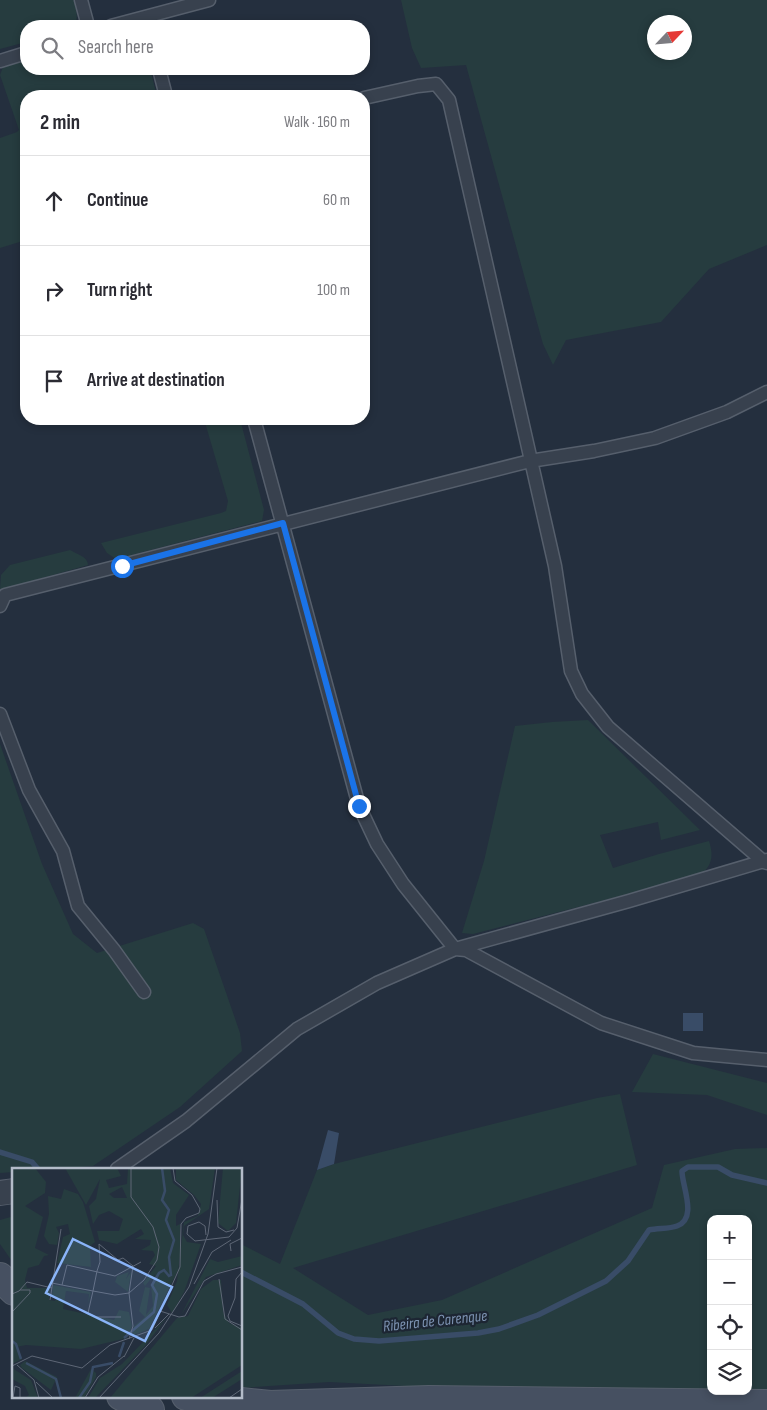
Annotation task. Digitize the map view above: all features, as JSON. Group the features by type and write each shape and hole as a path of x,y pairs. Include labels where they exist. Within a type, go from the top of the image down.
{"main road":[{"path":"0,1277 12,1289"},
{"path":"117,1398 132,1410"},
{"path":"125,1398 150,1410"},
{"path":"205,1398 270,1405 767,1404"}],"lane":[{"path":"82,0 87,20"},
{"path":"153,20 209,0"},
{"path":"0,61 20,55"},
{"path":"161,75 164,90"},
{"path":"370,97 436,84 449,100 555,566 571,671 582,694 608,727 766,862"},
{"path":"0,606 5,595 283,523 530,461 594,451 655,438 726,412 767,392"},
{"path":"256,425 359,806 378,844 403,884 456,949 466,950 601,1023 693,1053 767,1060"},
{"path":"0,714 29,790 63,851 78,906 114,950 144,992"},
{"path":"118,1168 186,1120 297,1029 377,983 456,949 766,862"}],"green space":[{"path":"0,0 74,0 77,13 76,20 20,20 20,44 0,49"},
{"path":"401,0 767,0 767,245 709,269 661,322 566,340 553,365 543,344 466,65 421,68 412,48"},
{"path":"20,62 20,75 152,75 155,90 20,90 20,242 0,248 0,138 19,130 0,75 3,67"},
{"path":"206,425 242,425 264,510 262,521 116,559 107,553 101,543 221,513 226,511 228,501"},
{"path":"70,550 84,558 88,565 22,584 5,592 0,589 1,575 10,565"},
{"path":"588,720 700,830 661,840 658,822 600,835 613,868 709,841 711,861 707,869 699,876 473,934 462,933 484,861 515,726"},
{"path":"0,744 42,864 73,934 97,953 193,923 204,929 240,1033 242,1051 180,1107 93,1166 12,1168 12,1172 0,1173"},
{"path":"653,1054 767,1083 767,1115 707,1095 632,1092"},
{"path":"620,1094 637,1165 293,1268 368,1315 442,1300 652,1208 664,1165 735,1149 767,1148 767,1389 752,1389 752,1215 707,1215 707,1389 444,1388 329,1382 242,1388 242,1245 280,1264 317,1170 334,1164 597,1098"},
{"path":"12,1217 12,1261 0,1244 0,1220"}],"water":[{"path":"683,1013 703,1013 703,1031 683,1031"},
{"path":"328,1130 339,1133 334,1164 317,1170"}],"waterway":[{"name":"Ribeira de Carenque","path":"0,1152 32,1162 37,1168"},
{"name":"Ribeira de Carenque","path":"242,1273 303,1304 338,1333 354,1339 379,1341 478,1333 499,1329 538,1315 606,1281 628,1261 649,1230 674,1227 683,1222 687,1216 688,1209 682,1171 688,1167 718,1167 732,1175 767,1183"}],"route":[{"path":"122,566 283,523 359,806"}]}
